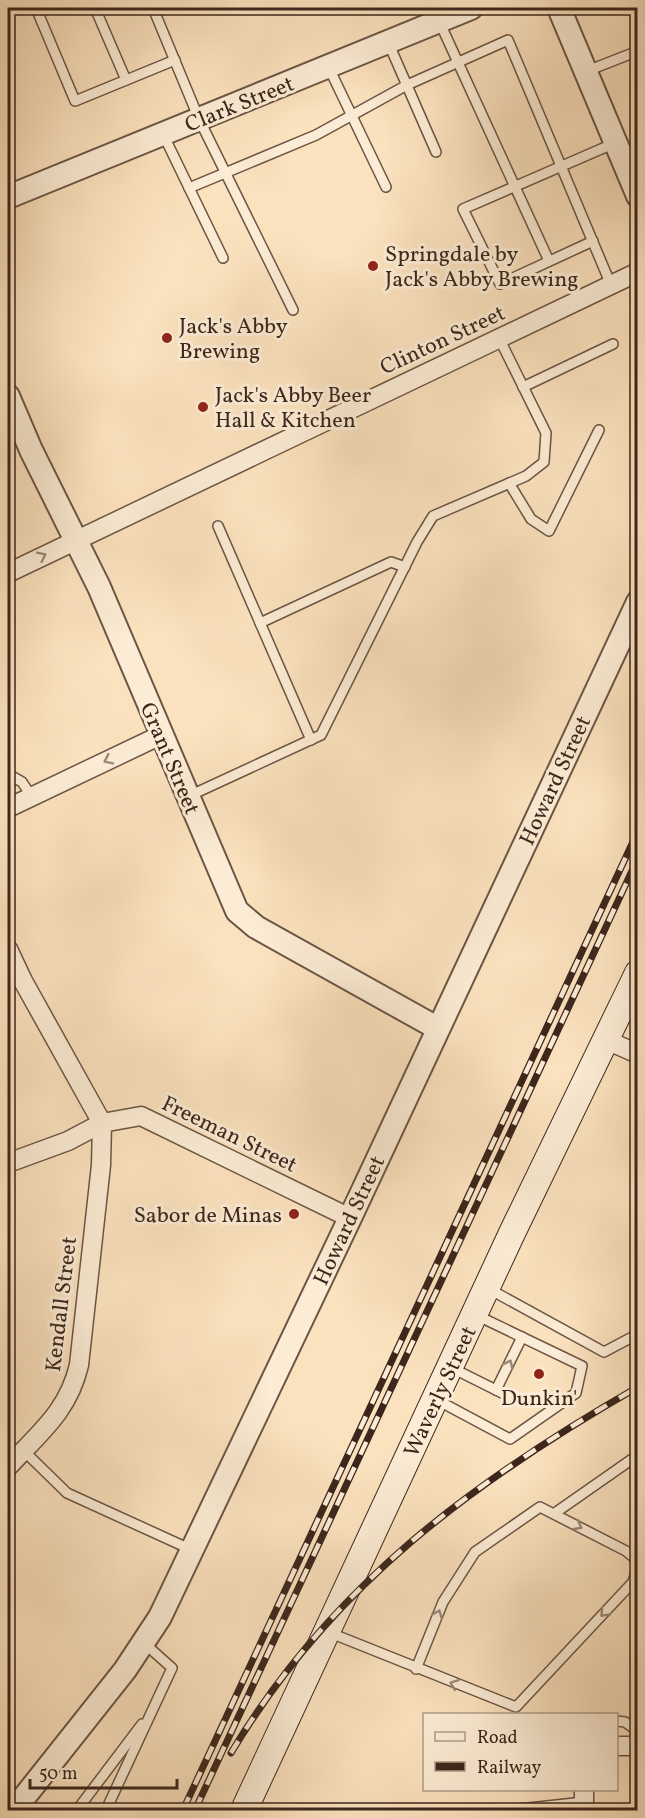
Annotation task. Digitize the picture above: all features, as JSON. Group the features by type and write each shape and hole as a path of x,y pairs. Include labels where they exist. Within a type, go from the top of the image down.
{"main road":[{"name":"Waverly Street","path":"244,1810 604,1039 638,973"}],"street":[{"name":"Clark Street","path":"8,197 471,8"},
{"path":"559,8 638,196"},
{"name":"Clinton Street","path":"8,573 638,272"},
{"name":"Grant Street","path":"8,396 99,587 229,896 243,917 256,927 437,1028"},
{"name":"Howard Street","path":"14,1810 144,1643 192,1550 350,1218 638,602"},
{"path":"8,808 161,735"},
{"path":"8,949 15,984 102,1123"},
{"path":"604,1039 638,1054"},
{"name":"Freeman Street","path":"8,1163 68,1141 102,1123 141,1116 350,1218"},
{"name":"Kendall Street","path":"8,1467 66,1403 74,1387 79,1365 101,1166 102,1123"},
{"path":"618,1746 638,1746"}],"lane":[{"path":"36,8 75,101 175,60"},
{"path":"95,8 126,80"},
{"path":"153,8 200,119 293,310"},
{"path":"439,21 549,261"},
{"path":"189,188 316,135 407,85 508,40 611,285"},
{"path":"388,42 436,152"},
{"path":"586,72 638,51"},
{"path":"328,66 386,187"},
{"path":"163,134 223,258"},
{"path":"593,241 500,284 463,209 616,143"},
{"path":"187,797 321,735 433,516 526,476 544,462 546,433 500,338"},
{"path":"523,387 613,344"},
{"path":"508,483 531,519 549,531 599,430"},
{"path":"218,526 311,740"},
{"path":"260,623 391,562 405,567"},
{"path":"8,774 22,782 32,796"},
{"path":"487,1288 604,1352 638,1334"},
{"path":"435,1399 510,1439 576,1393 582,1366 475,1315"},
{"path":"496,1390 522,1337"},
{"path":"450,1367 512,1398"},
{"path":"23,1450 68,1493 192,1550"},
{"path":"555,1513 638,1455"},
{"path":"416,1669 442,1602 475,1552 540,1507 626,1551 638,1561"},
{"path":"326,1631 416,1669 516,1707 633,1582 638,1567"},
{"path":"106,1810 172,1668 144,1643"},
{"path":"77,1810 153,1709"},
{"path":"618,1721 625,1722 638,1731"},
{"path":"510,1810 584,1801"}],"railway":[{"path":"183,1810 638,831"},
{"path":"195,1810 638,858"},
{"path":"231,1753 270,1694 313,1639 360,1589 409,1543 518,1461 638,1387"}],"place":[{"name":"Springdale by Jack's Abby Brewing","path":"373,266"},
{"name":"Jack's Abby Brewing","path":"167,338"},
{"name":"Jack's Abby Beer Hall & Kitchen","path":"203,407"},
{"name":"Sabor de Minas","path":"294,1214"},
{"name":"Dunkin'","path":"539,1374"}]}
